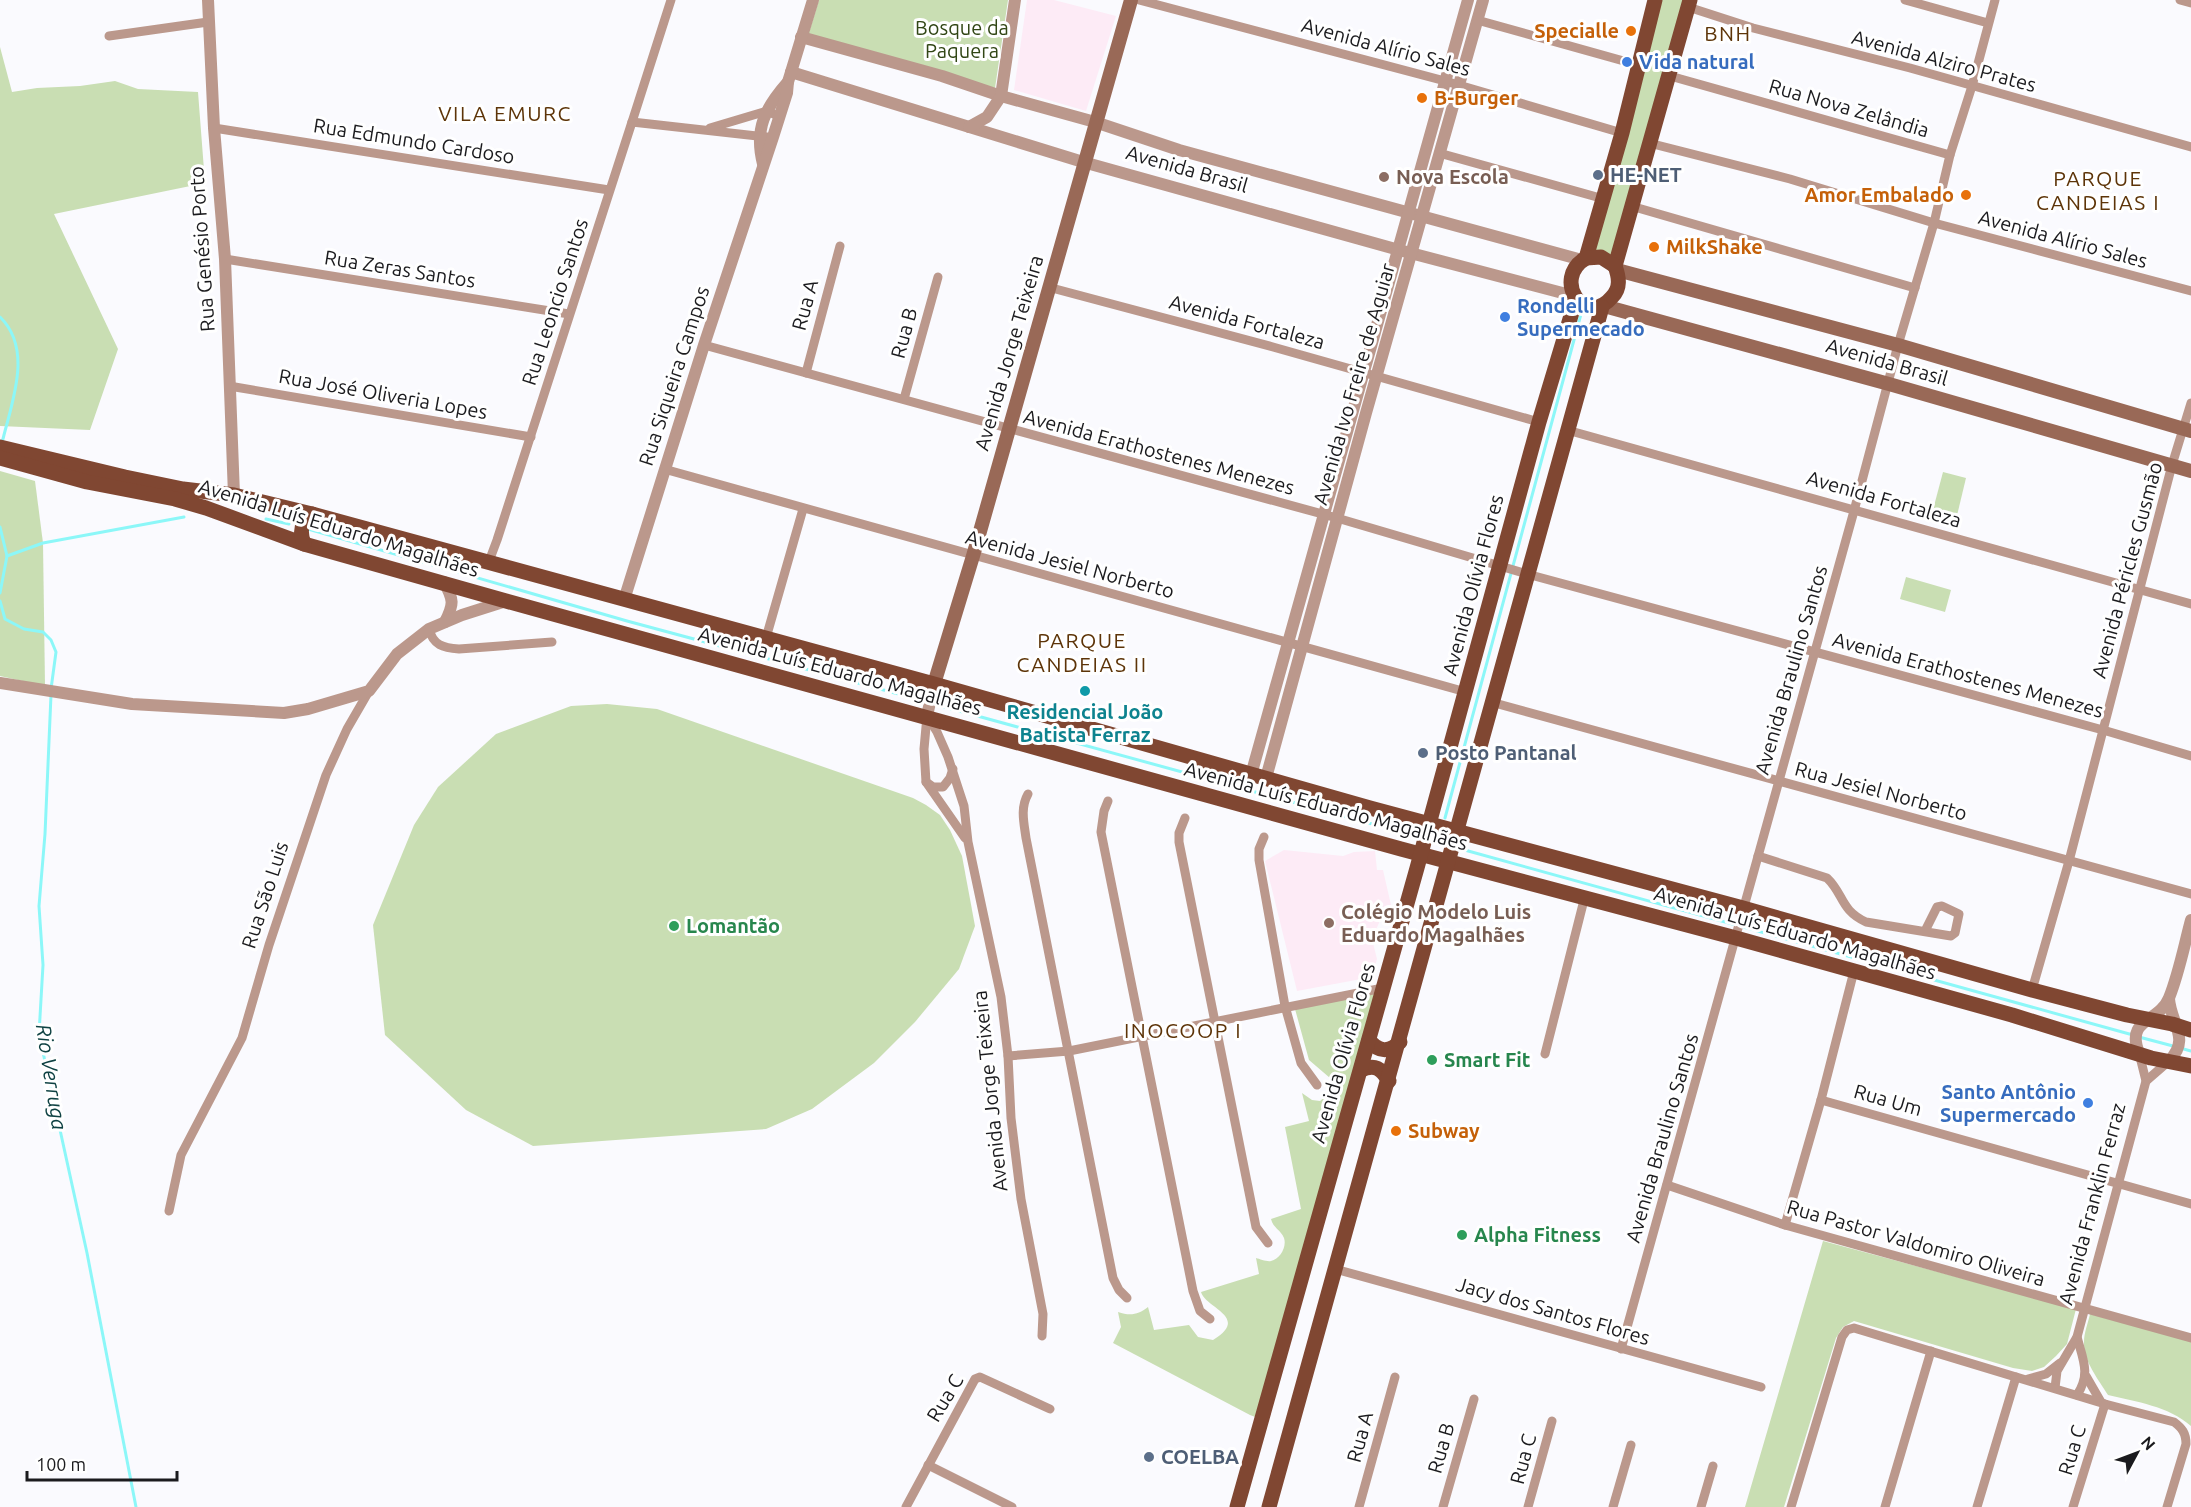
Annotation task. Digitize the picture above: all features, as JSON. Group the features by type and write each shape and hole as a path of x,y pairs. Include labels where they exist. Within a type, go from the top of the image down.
{"main road":[{"name":"Avenida Jorge Teixeira","path":"934,684 973,556 1083,162 1131,0"},
{"name":"Avenida Olívia Flores","path":"1237,1507 1501,566 1574,296 1570,280 1575,267 1584,259 1604,199 1654,0"},
{"path":"1269,1507 1400,1042 1567,430 1603,306 1615,294 1619,279 1616,268 1631,206 1689,4"},
{"name":"Avenida Brasil","path":"1584,259 1601,257 1616,268 1898,345 2187,430"},
{"name":"Avenida Brasil","path":"1574,296 1581,304 1593,308 1603,306 1889,384 2191,471"},
{"name":"Avenida Luís Eduardo Magalhães","path":"0,447 24,459 87,482 206,508 304,544 927,720 1421,854 1737,934 1854,971 2191,1066"},
{"name":"Avenida Luís Eduardo Magalhães","path":"0,458 24,459 183,489 234,495 312,514 488,564 934,684 1742,912 2144,1022 2183,1030"},
{"path":"304,544 301,529 306,518 312,514"},
{"path":"1369,1040 1372,1045 1385,1050 1393,1048 1400,1042"},
{"path":"1360,1070 1373,1066 1379,1068 1389,1081"}],"street":[{"name":"Rua Genésio Porto","path":"208,0 213,128 225,259 234,495"},
{"name":"Rua Leoncio Santos","path":"488,564 671,0"},
{"name":"Rua Siqueira Campos","path":"624,600 704,345 780,117 789,77 813,0"},
{"path":"969,127 987,117 1001,96 1015,0"},
{"name":"Avenida Alírio Sales","path":"1139,0 1445,81 1622,133"},
{"name":"Avenida Ivo Freire de Aguiar","path":"1259,777 1287,642 1364,373 1416,213 1445,81 1468,0"},
{"name":"Avenida Ivo Freire de Aguiar","path":"1416,213 1439,153 1483,0"},
{"path":"1905,0 1988,22"},
{"name":"Avenida Braulino Santos","path":"1622,1350 1898,345 1934,223 1950,155 1972,86 1995,0"},
{"path":"2180,0 2191,3"},
{"name":"Avenida Alziro Prates","path":"1689,4 1753,28 1910,68 2191,147"},
{"path":"1477,20 1638,65"},
{"path":"109,36 208,22"},
{"name":"Avenida Brasil","path":"801,37 942,76 1179,150 1584,259"},
{"name":"Rua Nova Zelândia","path":"1670,76 1950,155"},
{"name":"Rua Siqueira Campos","path":"763,165 758,136 761,123 789,77"},
{"name":"Avenida Brasil","path":"789,77 1405,252 1574,296"},
{"path":"705,130 767,111 780,117"},
{"path":"632,122 773,137"},
{"name":"Rua Edmundo Cardoso","path":"213,128 609,190"},
{"name":"Avenida Alírio Sales","path":"1649,143 1790,179 1934,223 2191,291"},
{"path":"1439,153 1604,199"},
{"path":"1631,206 1915,288"},
{"name":"Rua A","path":"806,373 840,246"},
{"name":"Avenida Ivo Freire de Aguiar","path":"1259,777 1303,647 1377,377 1405,252"},
{"name":"Rua Zeras Santos","path":"225,259 569,314"},
{"name":"Rua B","path":"904,399 938,277"},
{"name":"Avenida Fortaleza","path":"1048,287 1539,422"},
{"name":"Avenida Erathostenes Menezes","path":"704,345 1337,518 1527,574 2103,730 2191,756"},
{"name":"Rua José Oliveria Lopes","path":"229,386 531,437"},
{"name":"Avenida Péricles Gusmão","path":"2032,990 2069,861 2172,465 2187,430 2191,403"},
{"name":"Avenida Fortaleza","path":"1567,430 2191,604"},
{"name":"Avenida Jesiel Norberto","path":"664,470 1466,692"},
{"path":"766,638 803,509"},
{"path":"444,582 452,599 452,607 445,622"},
{"name":"Rua São Luis","path":"169,1211 181,1155 242,1038 268,945 326,775 347,729 369,691 397,654 429,629 462,615 506,601"},
{"path":"429,629 432,639 445,648 552,642"},
{"path":"0,683 132,704 263,713 284,713 308,709 369,691"},
{"name":"Avenida Jorge Teixeira","path":"934,684 924,749 926,782 968,842"},
{"name":"Rua Jesiel Norberto","path":"1491,702 2191,894"},
{"name":"Avenida Jorge Teixeira","path":"927,720 937,732 953,769 963,806 968,842 1001,997 1019,1188 1043,1314 1042,1336"},
{"path":"926,782 933,787 943,786 950,778 953,769"},
{"path":"1028,794 1022,813 1026,838 1113,1278 1119,1290 1127,1298"},
{"path":"1108,801 1101,832 1196,1302 1200,1311 1210,1319"},
{"path":"1185,818 1179,833 1179,842 1256,1227 1268,1243"},
{"path":"1264,837 1259,849 1259,860 1285,1006 1301,1063 1317,1085"},
{"path":"1758,856 1827,878 1834,885 1847,909 1855,917 1866,922 1925,931"},
{"path":"1545,1054 1585,896"},
{"path":"2169,999 2136,1032 2137,1049 2146,1081 2172,1059 2180,1046 2183,1030 2171,1013 2169,999 2191,920"},
{"path":"1785,1225 1821,1100 1854,971"},
{"path":"1008,1056 1069,1051 1383,988"},
{"name":"Avenida Franklin Ferraz","path":"2055,1388 2056,1376 2062,1361 2077,1337 2146,1081"},
{"name":"Rua Um","path":"1821,1100 2191,1204"},
{"name":"Rua Pastor Valdomiro Oliveira","path":"1667,1185 1785,1225 2191,1338"},
{"name":"Jacy dos Santos Flores","path":"1335,1269 1761,1387"},
{"path":"1791,1507 1842,1337 1847,1330 1854,1328 2174,1422 2186,1435 2186,1444 2167,1507"},
{"name":"Avenida Franklin Ferraz","path":"2077,1337 2086,1376 2103,1403"},
{"path":"1885,1507 1931,1351"},
{"path":"2026,1380 2046,1374 2062,1361"},
{"path":"2077,1395 2084,1385 2086,1376"},
{"name":"Rua C","path":"906,1507 975,1379 981,1377 1050,1409"},
{"name":"Rua A","path":"1359,1507 1395,1377"},
{"path":"1977,1507 2016,1377"},
{"name":"Rua B","path":"1443,1507 1474,1398"},
{"name":"Rua C","path":"2073,1507 2103,1403"},
{"name":"Rua C","path":"1528,1507 1552,1421"},
{"path":"1613,1507 1631,1445"},
{"path":"928,1465 1012,1507"},
{"path":"1701,1507 1713,1466"}],"shaded area":[{"path":"1027,0 1054,0 1116,16 1086,111 1014,90"},
{"name":"Colégio Modelo Luis Eduardo Magalhães","path":"1284,850 1343,856 1354,852 1375,851 1377,870 1383,870 1391,905 1385,909 1372,939 1377,959 1372,977 1297,991 1265,861"}],"green space":[{"name":"Bosque da Paquera","path":"819,0 1008,0 995,88 807,39"},
{"path":"1657,0 1688,0 1615,266 1585,258"},
{"path":"0,47 12,92 115,81 138,89 198,92 205,183 54,214 118,349 90,430 0,426"},
{"path":"0,471 35,481 43,543 45,686 0,676"},
{"path":"1943,472 1966,478 1954,528 1930,521"},
{"path":"1906,577 1951,590 1945,612 1900,599"},
{"name":"Lomantão","path":"607,704 657,709 913,798 940,815 950,830 962,856 975,926 959,969 915,1022 874,1063 812,1109 766,1129 533,1146 466,1110 385,1035 373,925 414,825 438,787 496,734 571,706"},
{"path":"1370,992 1375,995 1258,1418 1113,1343 1121,1327 1118,1312 1134,1314 1148,1307 1154,1330 1189,1325 1198,1337 1213,1340 1224,1332 1228,1325 1227,1319 1204,1298 1201,1292 1259,1274 1256,1258 1271,1261 1282,1252 1284,1238 1271,1219 1301,1209 1285,1127 1309,1121 1302,1093 1312,1100 1320,1101 1332,1087 1330,1078 1309,1060 1295,1009"},
{"path":"1823,1241 2076,1309 2067,1344 2044,1367 2032,1371 2013,1368 1854,1321 1843,1327 1836,1338 1784,1507 1745,1507"},
{"path":"2090,1314 2191,1341 2191,1426 2162,1409 2108,1395 2092,1370 2084,1349"}],"waterway":[{"path":"1445,818 1581,314"},
{"name":"Rio Verruga","path":"0,317 10,330 16,345 18,361 14,395 2,443"},
{"path":"7,556 43,543 184,517"},
{"path":"266,519 289,524"},
{"name":"Rio Verruga","path":"0,527 7,556 0,593"},
{"path":"308,529 627,621 917,699"},
{"name":"Rio Verruga","path":"0,601 5,619 24,629 43,632 51,640 56,652 51,689"},
{"name":"Rio Verruga","path":"51,695 45,834 39,906 43,965 39,1034 87,1253 136,1507"},
{"path":"941,706 1416,836"},
{"path":"1431,840 1446,845"},
{"path":"1461,849 2133,1035"},
{"path":"2139,1037 2173,1046"},
{"path":"2180,1048 2191,1051"}],"place":[{"name":"Specialle","path":"1631,31"},
{"name":"Vida natural","path":"1627,62"},
{"name":"B-Burger","path":"1422,98"},
{"name":"HE-NET","path":"1598,175"},
{"name":"Nova Escola","path":"1384,177"},
{"name":"Amor Embalado","path":"1966,195"},
{"name":"MilkShake","path":"1654,247"},
{"name":"Rondelli Supermecado","path":"1505,317"},
{"name":"Residencial João Batista Ferraz","path":"1085,691"},
{"name":"Posto Pantanal","path":"1423,753"},
{"name":"Colégio Modelo Luis Eduardo Magalhães","path":"1329,923"},
{"name":"Lomantão","path":"674,926"},
{"name":"Smart Fit","path":"1432,1060"},
{"name":"Santo Antônio Supermercado","path":"2088,1103"},
{"name":"Subway","path":"1396,1131"},
{"name":"Alpha Fitness","path":"1462,1235"},
{"name":"COELBA","path":"1149,1457"}],"district":[{"name":"BNH","path":"1728,34"},
{"name":"VILA EMURC","path":"505,114"},
{"name":"PARQUE CANDEIAS I","path":"2098,191"},
{"name":"PARQUE CANDEIAS II","path":"1082,653"},
{"name":"INOCOOP I","path":"1183,1031"}]}
